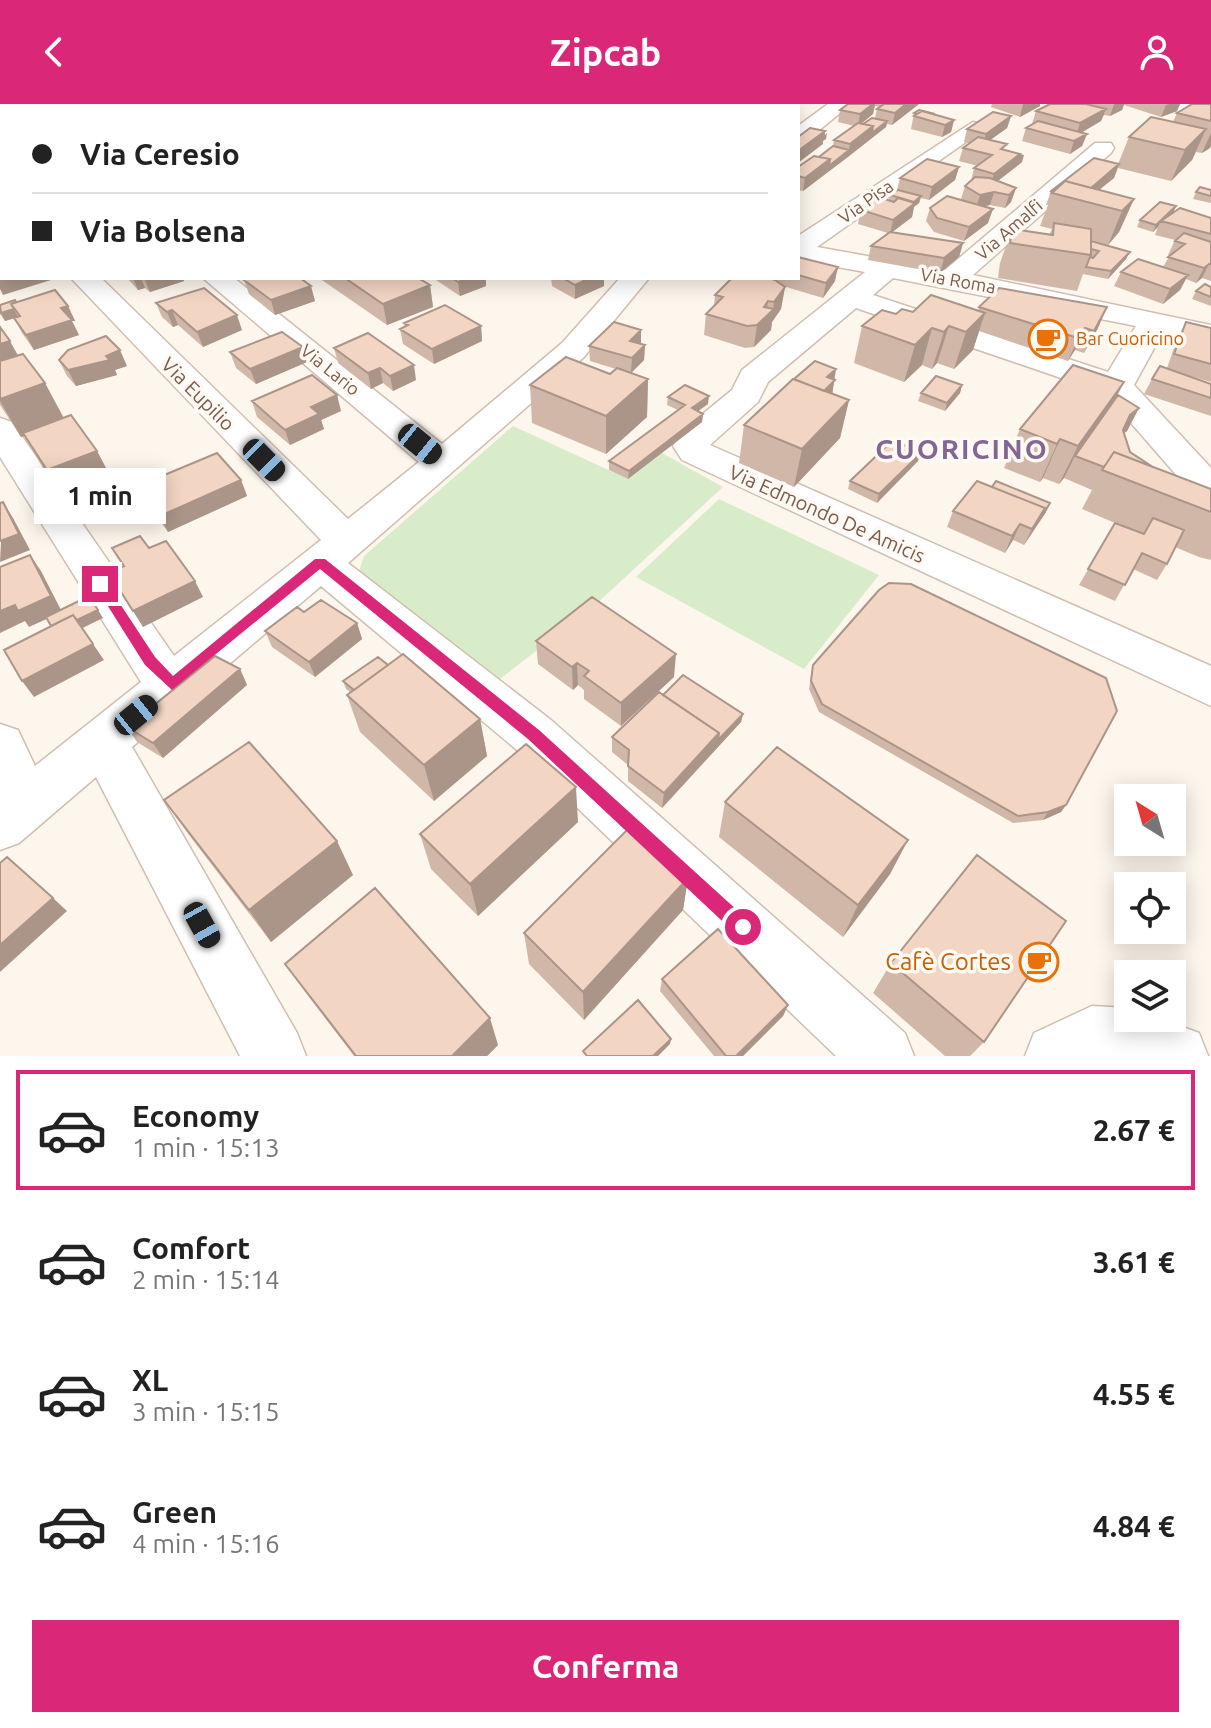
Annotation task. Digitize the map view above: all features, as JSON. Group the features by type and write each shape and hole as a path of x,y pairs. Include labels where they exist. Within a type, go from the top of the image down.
{"street":[{"path":"800,135 841,104"},
{"path":"1172,104 1211,115"},
{"name":"Via Pisa","path":"800,249 973,128"},
{"name":"Via Amalfi","path":"951,280 1103,148"},
{"name":"Via Roma","path":"800,250 1209,331"},
{"name":"Via Edmondo De Amicis","path":"887,269 754,377 746,395 695,439 691,446 695,452 1209,680"},
{"name":"Via Eupilio","path":"87,280 333,552 882,1056"},
{"name":"Via Lario","path":"219,280 443,463"},
{"path":"0,745 13,816 443,463 573,350 633,280"},
{"path":"854,298 1117,386 1211,491"},
{"path":"1117,386 1154,320"},
{"path":"0,429 150,661 172,684"},
{"path":"103,742 274,1056"},
{"path":"1057,1056 1092,1038 1131,1040 1176,1056"}],"green space":[{"path":"513,426 628,479 662,453 723,487 594,606 496,682 359,571 364,556"},
{"path":"719,499 879,575 804,669 636,577"}],"building":[{"path":"848,104 873,104 860,114 840,110"},
{"path":"884,104 906,104 895,113 877,109"},
{"path":"1050,104 1086,104 1106,109 1080,123 1036,111"},
{"path":"1192,104 1211,104 1211,121 1177,113"},
{"path":"922,111 954,120 945,125 914,116"},
{"path":"993,112 1011,116 986,134 967,129"},
{"path":"1151,117 1206,129 1185,150 1129,137"},
{"path":"872,118 887,121 872,133 873,126 863,124"},
{"path":"1038,121 1087,134 1074,141 1026,128"},
{"path":"858,123 873,126 850,144 834,140"},
{"path":"810,128 825,131 800,150 800,136"},
{"path":"978,137 1007,144 1001,149 1020,154 994,174 974,168 992,155 963,148"},
{"path":"833,146 849,150 829,166 830,159 819,157"},
{"path":"814,156 830,159 805,178 800,177 800,166"},
{"path":"1094,158 1119,164 1091,188 1065,181 1051,191"},
{"path":"927,159 959,167 932,187 900,178"},
{"path":"975,177 990,178 1016,188 1009,195 994,192 980,195 965,186"},
{"path":"1065,181 1134,199 1122,211 1052,193"},
{"path":"1200,187 1211,190 1211,196 1196,192"},
{"path":"898,190 921,196 914,202 890,195"},
{"path":"947,196 993,209 969,227 937,218 930,208"},
{"path":"879,197 894,202 898,198 915,203 893,220 861,210"},
{"path":"1160,202 1176,206 1156,225 1140,220"},
{"path":"1180,208 1211,218 1211,234 1161,221"},
{"path":"1054,223 1091,229 1091,255 1010,243 1012,229 1053,235"},
{"path":"890,232 963,243 944,258 871,246"},
{"path":"1184,233 1211,242 1211,264 1204,268 1168,257 1185,244 1175,241"},
{"path":"1091,241 1130,252 1111,271 1086,267 1090,257 1093,258 1099,251 1091,249"},
{"path":"800,258 838,267 826,283 800,276"},
{"path":"1138,259 1188,275 1170,289 1121,272"},
{"path":"244,280 303,280 311,286 271,300"},
{"path":"348,280 421,280 430,285 383,304"},
{"path":"566,280 586,280 575,285"},
{"path":"730,280 775,280 785,287 774,302 768,301 764,307 774,309 757,325 747,326 706,314 723,297 715,295"},
{"path":"1205,284 1211,287 1211,297 1196,291"},
{"path":"204,288 237,315 197,332 172,310 167,312 156,303"},
{"path":"999,288 1107,307 1094,331 1085,328 1078,338 979,307"},
{"path":"55,290 68,306 61,308 72,320 26,335 14,318 20,316 11,304"},
{"path":"931,295 985,313 966,332 949,326 944,332 932,328 915,345 862,326 882,310 896,314 902,309 913,312"},
{"path":"15,300 11,304 14,309 1,313 0,305"},
{"path":"445,305 481,326 432,349 400,329 408,325 404,323"},
{"path":"614,322 641,330 630,341 645,345 632,358 589,346"},
{"path":"1186,322 1211,328 1211,364 1174,354"},
{"path":"0,327 10,341 0,344"},
{"path":"282,332 303,347 250,369 230,352"},
{"path":"368,333 414,365 390,376 380,368 368,373 334,348"},
{"path":"106,336 120,350 106,356 110,360 68,370 59,360 68,350"},
{"path":"23,354 45,383 0,399 0,361"},
{"path":"566,357 610,374 617,368 648,379 606,416 530,385"},
{"path":"815,361 836,369 827,377 835,380 824,391 794,379"},
{"path":"1073,365 1124,382 1078,446 1060,439 1057,444 1020,429"},
{"path":"1160,366 1211,384 1211,398 1152,379"},
{"path":"312,375 337,395 311,407 319,414 285,430 252,401"},
{"path":"936,376 962,385 947,403 921,393"},
{"path":"793,379 849,400 802,449 744,425"},
{"path":"685,385 709,396 692,408 703,414 629,471 609,461 685,405 668,397"},
{"path":"1118,395 1139,408 1130,415 1123,430 1130,452 1153,467 1114,452 1104,467 1075,456"},
{"path":"71,415 97,451 47,470 23,433"},
{"path":"893,440 921,453 879,494 850,481"},
{"path":"1114,452 1211,489 1211,512 1102,470"},
{"path":"217,453 241,480 160,516 138,486"},
{"path":"977,481 1045,508 1032,529 1020,524 1012,536 953,511"},
{"path":"996,481 1050,503 1042,516 1045,508 992,487"},
{"path":"3,502 19,534 0,541 0,503"},
{"path":"1153,518 1184,530 1167,564 1142,553 1125,585 1088,569 1115,523 1144,534"},
{"path":"140,536 149,548 166,541 195,581 133,611 109,573 124,566 112,548"},
{"path":"30,555 51,596 18,611 15,605 0,611 0,567"},
{"path":"889,583 911,584 1106,678 1117,711 1066,805 1048,812 1018,816 822,704 811,681 813,665 879,590"},
{"path":"89,596 98,610 77,620 73,615 51,626 46,617"},
{"path":"592,597 676,654 621,703 584,676 589,671 577,663 572,667 536,641"},
{"path":"321,600 357,623 309,662 265,631 297,607 304,612"},
{"path":"73,615 93,644 22,681 4,650"},
{"path":"403,654 480,719 424,765 347,695"},
{"path":"215,656 240,669 153,743 127,727"},
{"path":"378,657 388,665 354,690 343,681"},
{"path":"683,675 743,714 718,740 719,733 663,695"},
{"path":"659,692 719,733 664,793 628,766 629,750 612,737"},
{"path":"249,742 337,841 249,910 164,800"},
{"path":"526,744 576,787 470,884 420,834"},
{"path":"777,747 908,840 858,905 725,802"},
{"path":"629,828 688,878 583,992 524,933"},
{"path":"977,855 1066,921 984,1042 891,963"},
{"path":"7,857 53,898 0,945 0,863"},
{"path":"375,888 490,1018 452,1056 356,1056 285,964"},
{"path":"718,929 788,1005 736,1056 726,1056 662,979"},
{"path":"638,1000 671,1039 653,1056 587,1056 583,1051"}],"place":[{"name":"Bar Cuoricino","path":"1048,339"},
{"name":"Cafè Cortes","path":"1039,962"}],"district":[{"name":"CUORICINO","path":"962,449"}],"route":[{"path":"100,584 150,661 172,684 320,563 534,735 743,927"}]}
